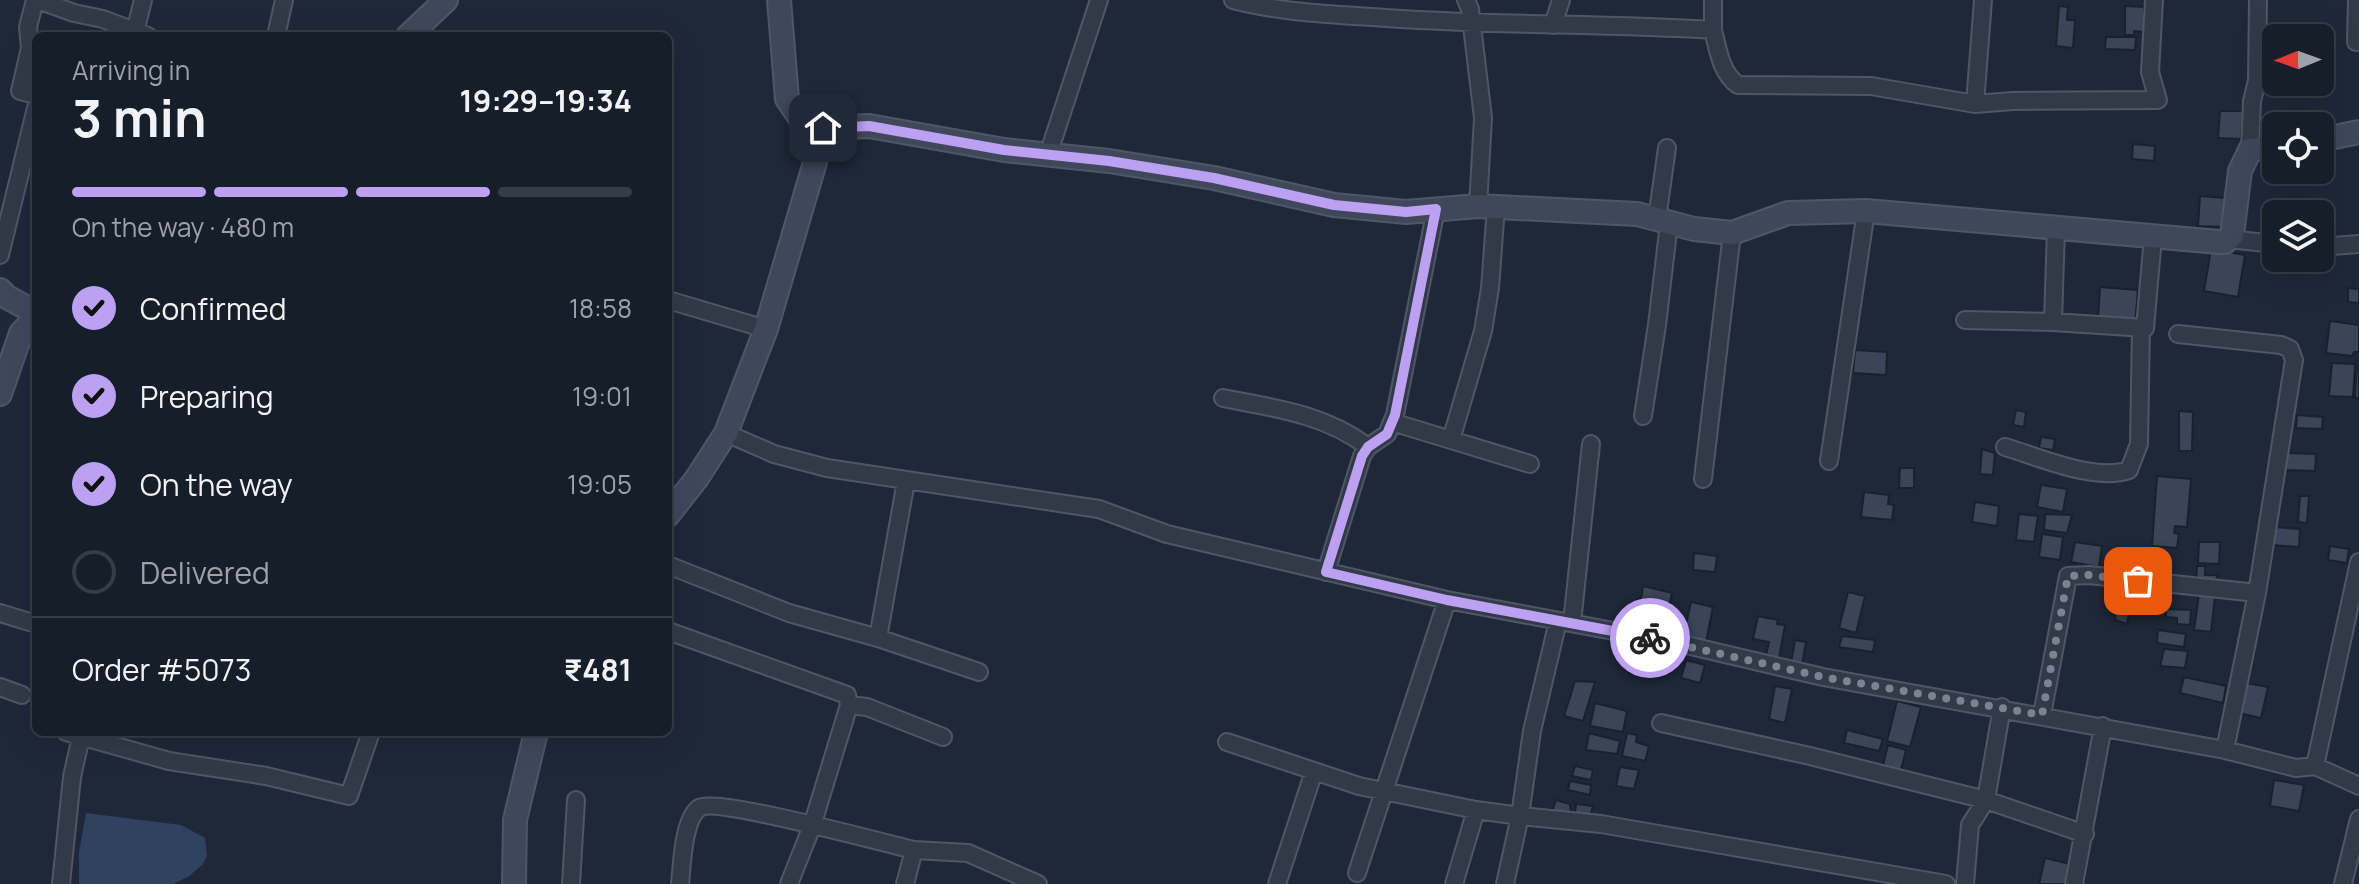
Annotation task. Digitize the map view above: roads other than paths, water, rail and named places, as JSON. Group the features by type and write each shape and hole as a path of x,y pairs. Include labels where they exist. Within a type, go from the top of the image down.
{"street":[{"path":"32,94 20,91 30,48 28,27 36,0 136,32"},
{"path":"141,32 143,0"},
{"path":"277,32 284,0"},
{"path":"412,32 446,0"},
{"path":"779,0 787,99 800,118 823,128 869,126 1004,150 1109,161 1214,178 1334,205 1406,212 1487,206 1637,214 1694,229 1732,233 1788,213 1866,211 2153,237 2262,243"},
{"path":"1048,155 1099,0"},
{"path":"1233,0 1268,10 1471,24 1625,25 1713,30"},
{"path":"1451,440 1483,331 1490,288 1483,118 1466,0"},
{"path":"1553,25 1561,0"},
{"path":"1713,0 1713,30 1723,67 1730,80 1738,85 1871,86 1975,104 2158,100 2150,72 2154,0"},
{"path":"1975,104 1983,0"},
{"path":"2228,239 2234,226 2240,171 2250,150 2252,101 2257,81 2258,0"},
{"path":"2356,42 2357,0"},
{"path":"0,255 32,124"},
{"path":"672,510 726,433 766,329 823,128"},
{"path":"2334,137 2359,132"},
{"path":"1643,416 1657,325 1667,148"},
{"path":"2250,150 2262,148"},
{"path":"1326,572 1362,456 1368,447 1387,434 1392,422 1436,209"},
{"path":"1829,461 1866,211"},
{"path":"2053,322 2056,228"},
{"path":"1703,479 1732,233"},
{"path":"1965,320 2145,328 2153,237"},
{"path":"2334,246 2359,244"},
{"path":"0,290 32,313"},
{"path":"672,301 766,329"},
{"path":"0,394 9,338 32,319"},
{"path":"2005,447 2093,472 2117,474 2129,470 2139,444 2141,328"},
{"path":"2178,334 2281,345 2293,354 2257,593 2225,750"},
{"path":"1223,398 1322,420 1350,433 1368,447"},
{"path":"1392,422 1530,464"},
{"path":"726,433 774,454 827,468 1099,509 1167,534 1447,600 1678,643 1823,677 2002,707 2225,750 2296,768 2315,766 2359,786"},
{"path":"1505,884 1520,816 1532,731 1565,622 1591,444"},
{"path":"878,638 906,481"},
{"path":"2315,766 2359,562"},
{"path":"672,567 789,613 878,638 979,672"},
{"path":"2042,715 2068,576 2089,575 2257,593"},
{"path":"1357,873 1447,600"},
{"path":"0,613 32,623"},
{"path":"672,632 847,695 849,705 812,826 789,884"},
{"path":"0,687 22,695"},
{"path":"849,705 867,707 943,737"},
{"path":"1965,884 1970,825 1986,800 2002,707"},
{"path":"1661,723 1986,800 2085,834"},
{"path":"2074,884 2103,726"},
{"path":"61,884 76,736"},
{"path":"83,736 169,761 266,776 349,796 370,736"},
{"path":"514,884 515,820 535,736"},
{"path":"1227,742 1384,792 1476,810 1601,824 1946,884"},
{"path":"1277,884 1314,771"},
{"path":"571,884 576,800"},
{"path":"680,884 688,823 699,808 710,805 743,808 914,850 968,853 1038,884"},
{"path":"1454,884 1476,810"},
{"path":"2343,884 2359,819"},
{"path":"905,884 914,850"}],"water":[{"path":"86,813 181,825 205,838 207,856 188,877 173,884 79,884 79,852"}]}
